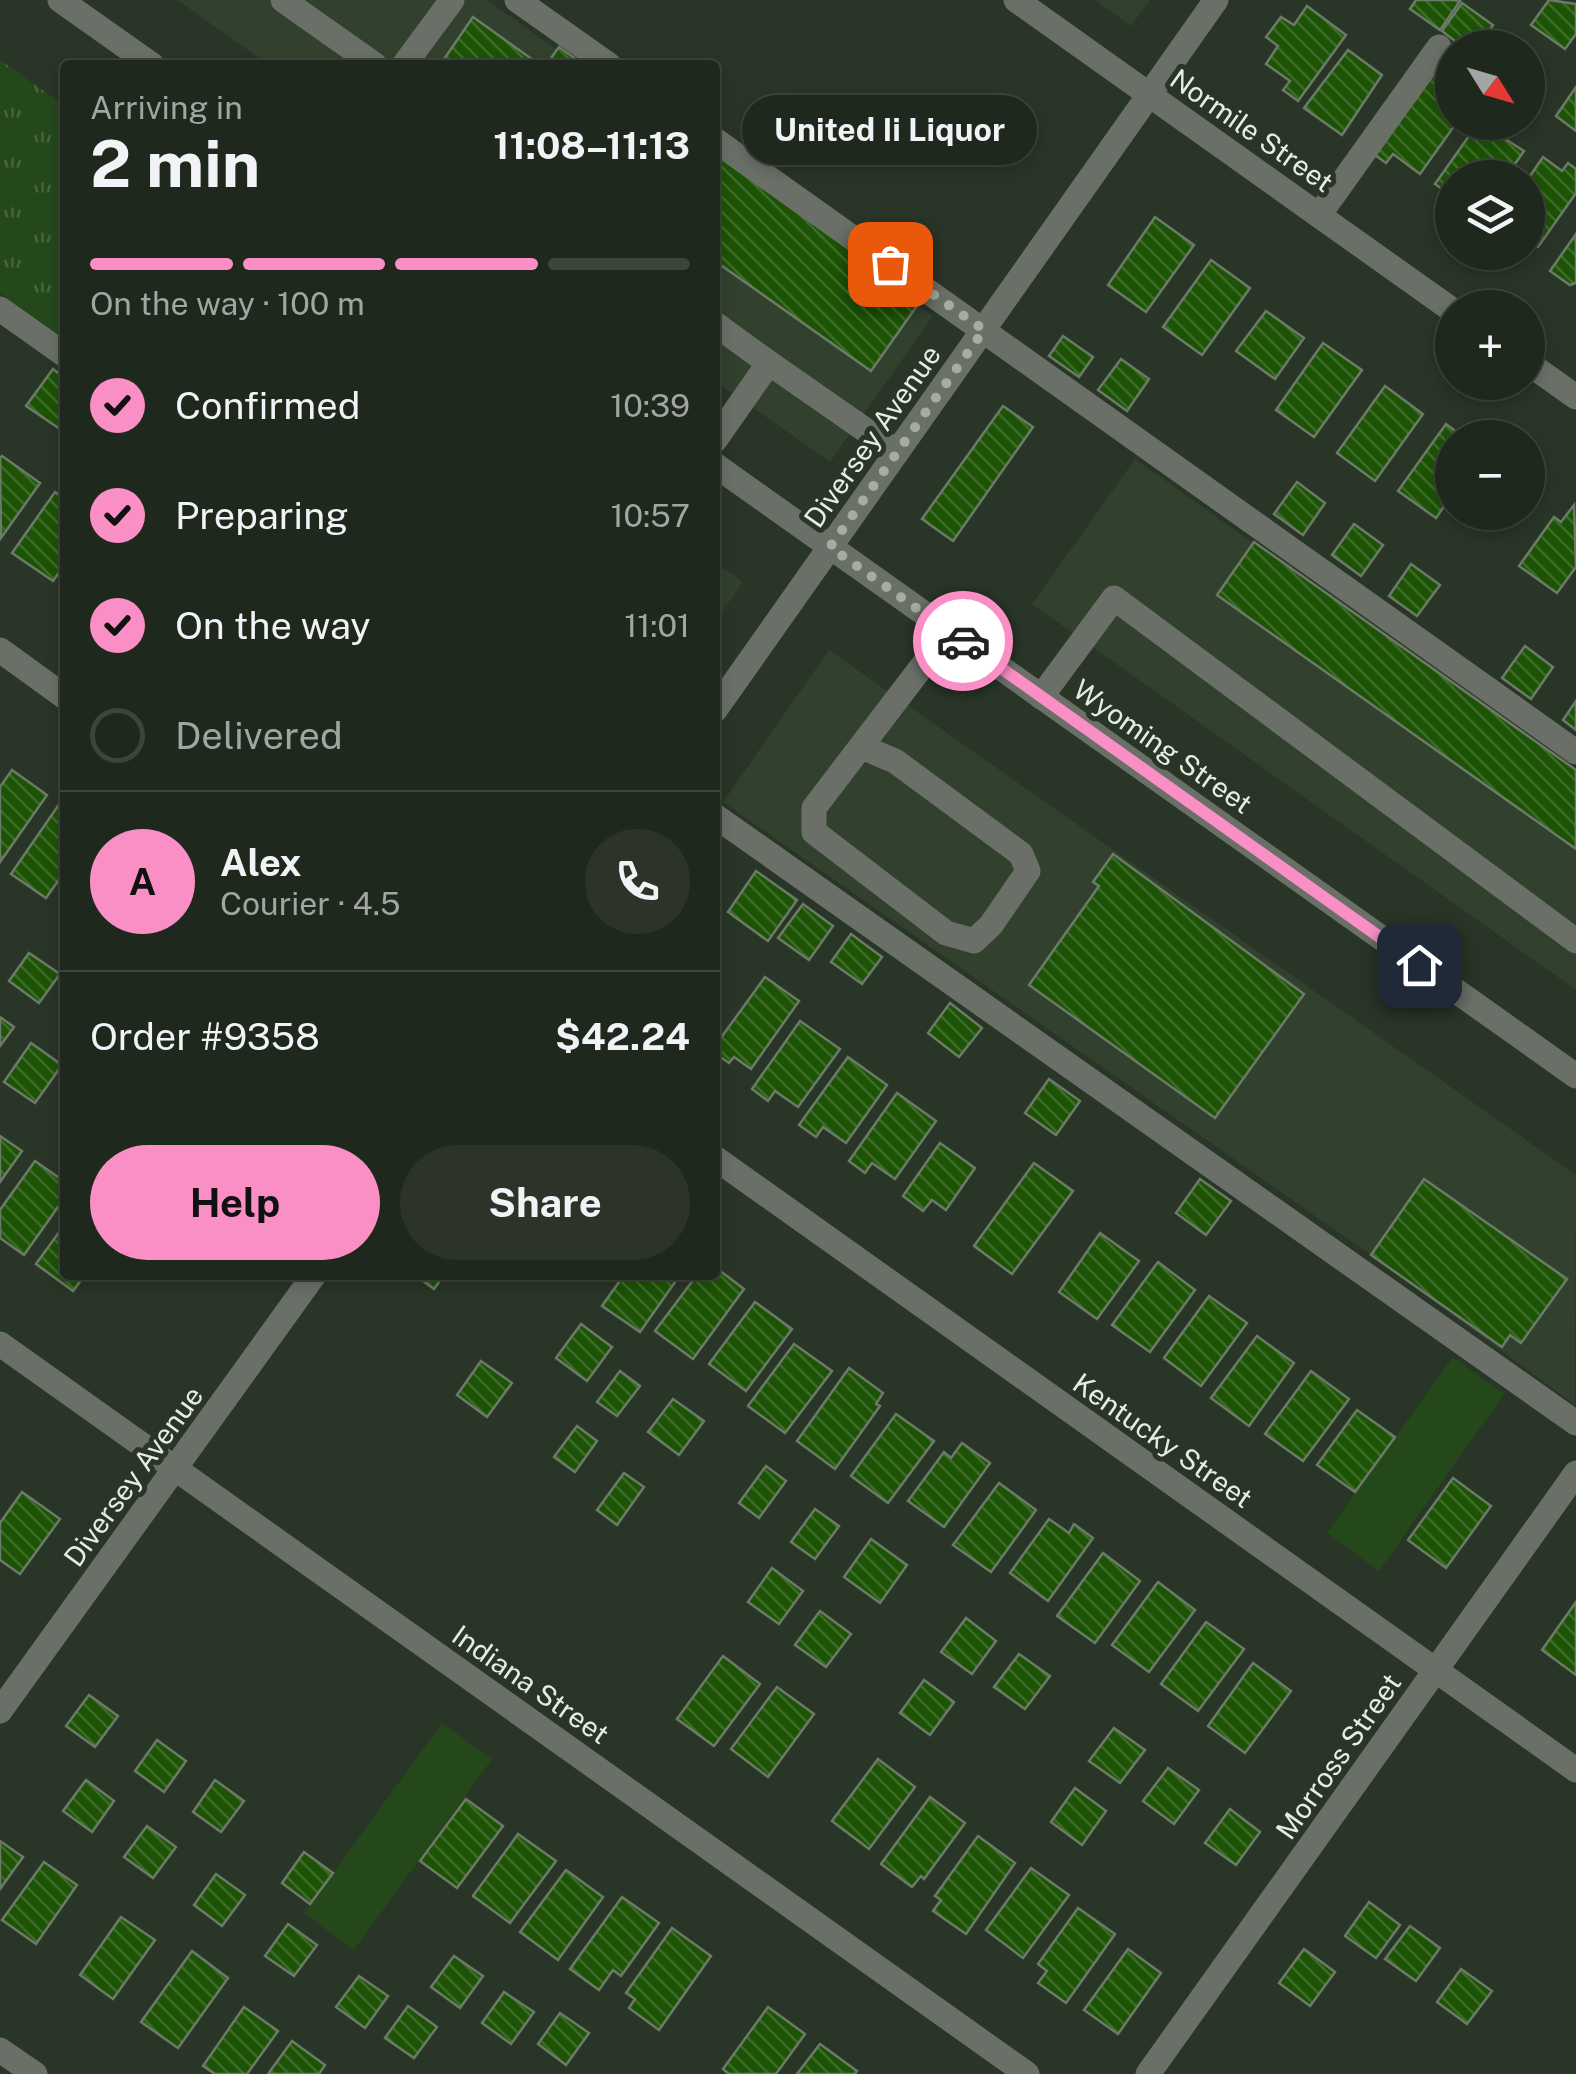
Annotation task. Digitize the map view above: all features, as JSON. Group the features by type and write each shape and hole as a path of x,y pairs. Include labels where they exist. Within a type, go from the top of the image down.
{"street":[{"path":"60,0 145,60"},
{"path":"283,0 367,60"},
{"path":"408,60 451,0"},
{"path":"517,0 601,60"},
{"name":"Normile Street","path":"1016,0 1435,298"},
{"name":"Diversey Avenue","path":"720,703 1216,0"},
{"path":"1319,215 1435,51"},
{"path":"720,144 1576,752"},
{"path":"0,309 60,351"},
{"path":"720,328 897,452"},
{"path":"720,433 770,363"},
{"path":"1545,375 1576,397"},
{"name":"Wyoming Street","path":"720,473 1576,1076"},
{"path":"1041,696 1114,598 1576,942"},
{"path":"864,748 895,761 1021,854 1028,871 991,925 974,941 946,933 814,832 814,808 864,748 949,631"},
{"path":"0,650 60,692"},
{"path":"720,820 1576,1423"},
{"name":"Kentucky Street","path":"720,1162 1576,1770"},
{"name":"Diversey Avenue","path":"0,1711 310,1280"},
{"name":"Indiana Street","path":"0,1344 1027,2074"},
{"name":"Morross Street","path":"1148,2074 1576,1472"},
{"path":"0,2050 35,2074"}],"shaded area":[{"path":"177,0 487,0 571,60 262,60"},
{"path":"1095,0 1150,0 1131,26"},
{"path":"720,166 933,316 830,462 720,385"},
{"path":"1135,459 1576,772 1576,990 1032,604"},
{"path":"720,566 743,582 720,615"},
{"path":"829,650 1576,1175 1575,1405 1371,1255 723,802"}],"green space":[{"path":"0,60 60,102 60,335 0,293"},
{"path":"1453,1357 1504,1394 1379,1571 1327,1533"},
{"path":"442,1723 492,1759 354,1950 304,1913"}],"building":[{"path":"1416,0 1460,1 1440,30 1410,9"},
{"path":"1549,0 1576,4 1576,34 1565,49 1545,35 1545,30 1531,25"},
{"path":"1462,3 1493,25 1490,30 1443,30"},
{"path":"1307,6 1346,35 1298,101 1283,90 1290,81 1266,64 1278,46 1266,37 1281,17 1294,25"},
{"path":"473,17 533,60 443,60"},
{"path":"559,47 577,60 550,60"},
{"path":"1348,50 1382,75 1342,135 1304,108"},
{"path":"1435,76 1435,140 1444,140 1420,174 1393,154 1386,163 1375,155"},
{"path":"1576,87 1576,131 1556,116"},
{"path":"1466,140 1507,140 1524,151 1518,160 1452,160"},
{"path":"1543,157 1562,171 1568,163 1576,169 1576,193 1545,237 1545,160 1541,160"},
{"path":"720,158 921,300 871,371 720,265"},
{"path":"1155,217 1194,245 1146,312 1108,285"},
{"path":"1576,234 1576,283 1570,285 1550,271"},
{"path":"1211,260 1250,288 1202,355 1163,327"},
{"path":"1266,311 1304,338 1275,379 1236,351"},
{"path":"1063,336 1093,357 1079,377 1049,356"},
{"path":"1323,343 1362,370 1314,437 1276,410"},
{"path":"1121,359 1149,379 1127,411 1098,390"},
{"path":"53,369 60,374 60,429 26,406"},
{"path":"1385,386 1423,414 1375,481 1337,453"},
{"path":"1003,406 1033,427 953,541 922,519"},
{"path":"1435,439 1435,517 1398,491"},
{"path":"0,458 40,483 1,538"},
{"path":"1297,482 1325,503 1303,535 1274,514"},
{"path":"55,492 60,496 60,571 53,581 12,553"},
{"path":"1574,505 1576,567 1557,593 1519,566 1554,517 1561,522"},
{"path":"1354,524 1383,545 1361,576 1332,555"},
{"path":"1254,542 1576,770 1576,849 1217,595"},
{"path":"1411,564 1440,585 1417,616 1389,596"},
{"path":"1525,646 1553,667 1531,699 1502,678"},
{"path":"1576,701 1576,730 1563,720"},
{"path":"12,770 47,795 0,862 0,787"},
{"path":"60,803 60,878 46,898 11,874"},
{"path":"1113,854 1304,994 1215,1118 1029,985 1099,886 1093,882"},
{"path":"756,871 797,900 768,941 728,912"},
{"path":"803,904 833,926 809,960 778,938"},
{"path":"851,934 882,957 862,984 831,962"},
{"path":"29,953 60,974 39,1003 9,981"},
{"path":"765,977 799,1001 751,1069 734,1057 729,1063 720,1057 720,1039"},
{"path":"950,1003 982,1028 959,1057 928,1033"},
{"path":"0,1017 14,1027 0,1046"},
{"path":"800,1021 840,1049 798,1107 775,1091 768,1101 752,1089"},
{"path":"31,1043 60,1064 35,1103 4,1082"},
{"path":"848,1057 887,1085 846,1143 823,1127 816,1137 799,1125"},
{"path":"1049,1079 1080,1101 1056,1135 1025,1113"},
{"path":"897,1093 936,1121 895,1179 872,1163 865,1173 849,1161"},
{"path":"0,1136 22,1151 0,1182"},
{"path":"940,1143 975,1168 946,1210 932,1200 923,1211 903,1196"},
{"path":"35,1161 60,1178 60,1204 24,1255 0,1238 0,1210"},
{"path":"1034,1163 1073,1191 1012,1274 974,1246"},
{"path":"1200,1179 1231,1201 1206,1235 1176,1213"},
{"path":"1424,1179 1567,1279 1521,1343 1510,1335 1502,1347 1371,1255"},
{"path":"60,1231 60,1280 81,1280 73,1291 36,1264"},
{"path":"1100,1233 1139,1261 1097,1319 1059,1292"},
{"path":"1158,1262 1195,1290 1150,1352 1112,1325"},
{"path":"720,1271 744,1289 693,1359 655,1331 693,1280 720,1280"},
{"path":"422,1280 440,1280 434,1289"},
{"path":"620,1280 676,1280 640,1332 602,1306"},
{"path":"1209,1296 1247,1323 1201,1386 1164,1358"},
{"path":"755,1302 792,1329 746,1391 709,1364"},
{"path":"581,1324 612,1347 587,1381 556,1358"},
{"path":"1257,1336 1294,1363 1249,1426 1211,1398"},
{"path":"794,1344 832,1371 785,1433 748,1406"},
{"path":"481,1361 512,1383 487,1417 457,1395"},
{"path":"849,1368 883,1393 876,1404 880,1406 835,1469 797,1441"},
{"path":"620,1371 640,1386 617,1416 597,1402"},
{"path":"1311,1371 1349,1399 1303,1461 1265,1434"},
{"path":"673,1399 704,1421 679,1455 648,1432"},
{"path":"1357,1410 1395,1437 1355,1492 1317,1465"},
{"path":"896,1414 934,1441 888,1503 851,1476"},
{"path":"577,1426 597,1441 575,1472 554,1457"},
{"path":"962,1443 990,1463 944,1527 908,1501 944,1452 951,1458"},
{"path":"766,1466 786,1481 759,1518 739,1503"},
{"path":"624,1473 644,1487 617,1525 597,1510"},
{"path":"1453,1478 1491,1506 1446,1568 1408,1540"},
{"path":"999,1483 1036,1510 991,1572 953,1545"},
{"path":"22,1492 60,1519 20,1574 0,1560 0,1523"},
{"path":"815,1509 839,1526 815,1559 791,1542"},
{"path":"1049,1519 1069,1533 1074,1524 1093,1538 1048,1601 1010,1573"},
{"path":"871,1539 907,1565 880,1603 844,1577"},
{"path":"1103,1553 1140,1581 1095,1643 1057,1616"},
{"path":"772,1568 803,1591 779,1624 748,1602"},
{"path":"1158,1582 1195,1610 1149,1672 1112,1645"},
{"path":"1576,1602 1576,1675 1542,1650"},
{"path":"820,1611 851,1634 826,1667 795,1645"},
{"path":"966,1618 996,1641 972,1674 941,1652"},
{"path":"1206,1622 1244,1649 1198,1711 1161,1684"},
{"path":"1019,1654 1050,1676 1025,1709 994,1687"},
{"path":"723,1656 760,1684 714,1746 677,1719"},
{"path":"1253,1663 1291,1691 1245,1753 1208,1726"},
{"path":"924,1680 954,1702 930,1735 900,1713"},
{"path":"777,1687 814,1714 768,1777 731,1749"},
{"path":"89,1695 118,1716 95,1747 66,1726"},
{"path":"1114,1728 1145,1750 1120,1783 1089,1761"},
{"path":"157,1740 186,1761 164,1792 135,1771"},
{"path":"878,1759 915,1787 869,1849 832,1821"},
{"path":"1168,1768 1199,1790 1174,1824 1143,1801"},
{"path":"86,1780 114,1801 92,1832 63,1811"},
{"path":"215,1780 244,1801 221,1832 193,1812"},
{"path":"1075,1788 1106,1811 1082,1845 1051,1822"},
{"path":"930,1797 965,1823 924,1879 921,1876 912,1887 881,1864"},
{"path":"466,1799 503,1826 457,1888 420,1861"},
{"path":"1230,1809 1260,1832 1236,1865 1205,1843"},
{"path":"147,1826 176,1847 153,1878 124,1857"},
{"path":"518,1834 556,1861 510,1923 473,1896"},
{"path":"978,1836 1015,1863 966,1934 933,1911 941,1900 935,1896"},
{"path":"0,1841 23,1857 0,1889"},
{"path":"304,1852 333,1873 310,1904 282,1883"},
{"path":"44,1862 77,1885 36,1944 2,1920"},
{"path":"1031,1868 1069,1895 1023,1958 986,1930"},
{"path":"566,1870 603,1897 558,1960 520,1932"},
{"path":"216,1874 245,1895 222,1926 194,1905"},
{"path":"622,1897 659,1923 621,1976 613,1970 599,1990 570,1969"},
{"path":"1369,1902 1400,1925 1376,1958 1345,1936"},
{"path":"1078,1908 1115,1934 1066,2003 1038,1983 1047,1971 1038,1964"},
{"path":"121,1917 155,1940 113,1999 80,1975"},
{"path":"288,1924 317,1945 294,1976 265,1956"},
{"path":"1410,1926 1440,1948 1416,1981 1385,1959"},
{"path":"672,1928 711,1956 659,2030 629,2008 635,1999 626,1993"},
{"path":"1128,1949 1161,1973 1118,2034 1084,2010"},
{"path":"1304,1949 1335,1972 1310,2006 1279,1983"},
{"path":"192,1951 228,1978 178,2048 141,2022"},
{"path":"454,1956 483,1976 460,2008 431,1987"},
{"path":"1461,1969 1492,1991 1467,2024 1437,2002"},
{"path":"359,1976 388,1996 365,2028 336,2007"},
{"path":"504,1992 534,2012 511,2044 482,2023"},
{"path":"408,2006 437,2027 414,2058 385,2038"},
{"path":"244,2007 278,2031 247,2074 215,2074 203,2066"},
{"path":"768,2007 805,2034 776,2074 729,2074 723,2069"},
{"path":"560,2013 589,2033 566,2065 538,2044"},
{"path":"292,2041 325,2065 319,2074 268,2074"},
{"path":"820,2044 857,2071 855,2074 797,2074"}],"way so far":[{"path":"890,264 984,330 830,547 963,641"}],"place":[{"name":"United Ii Liquor","path":"890,264"}],"route":[{"path":"963,641 1419,965"}]}
